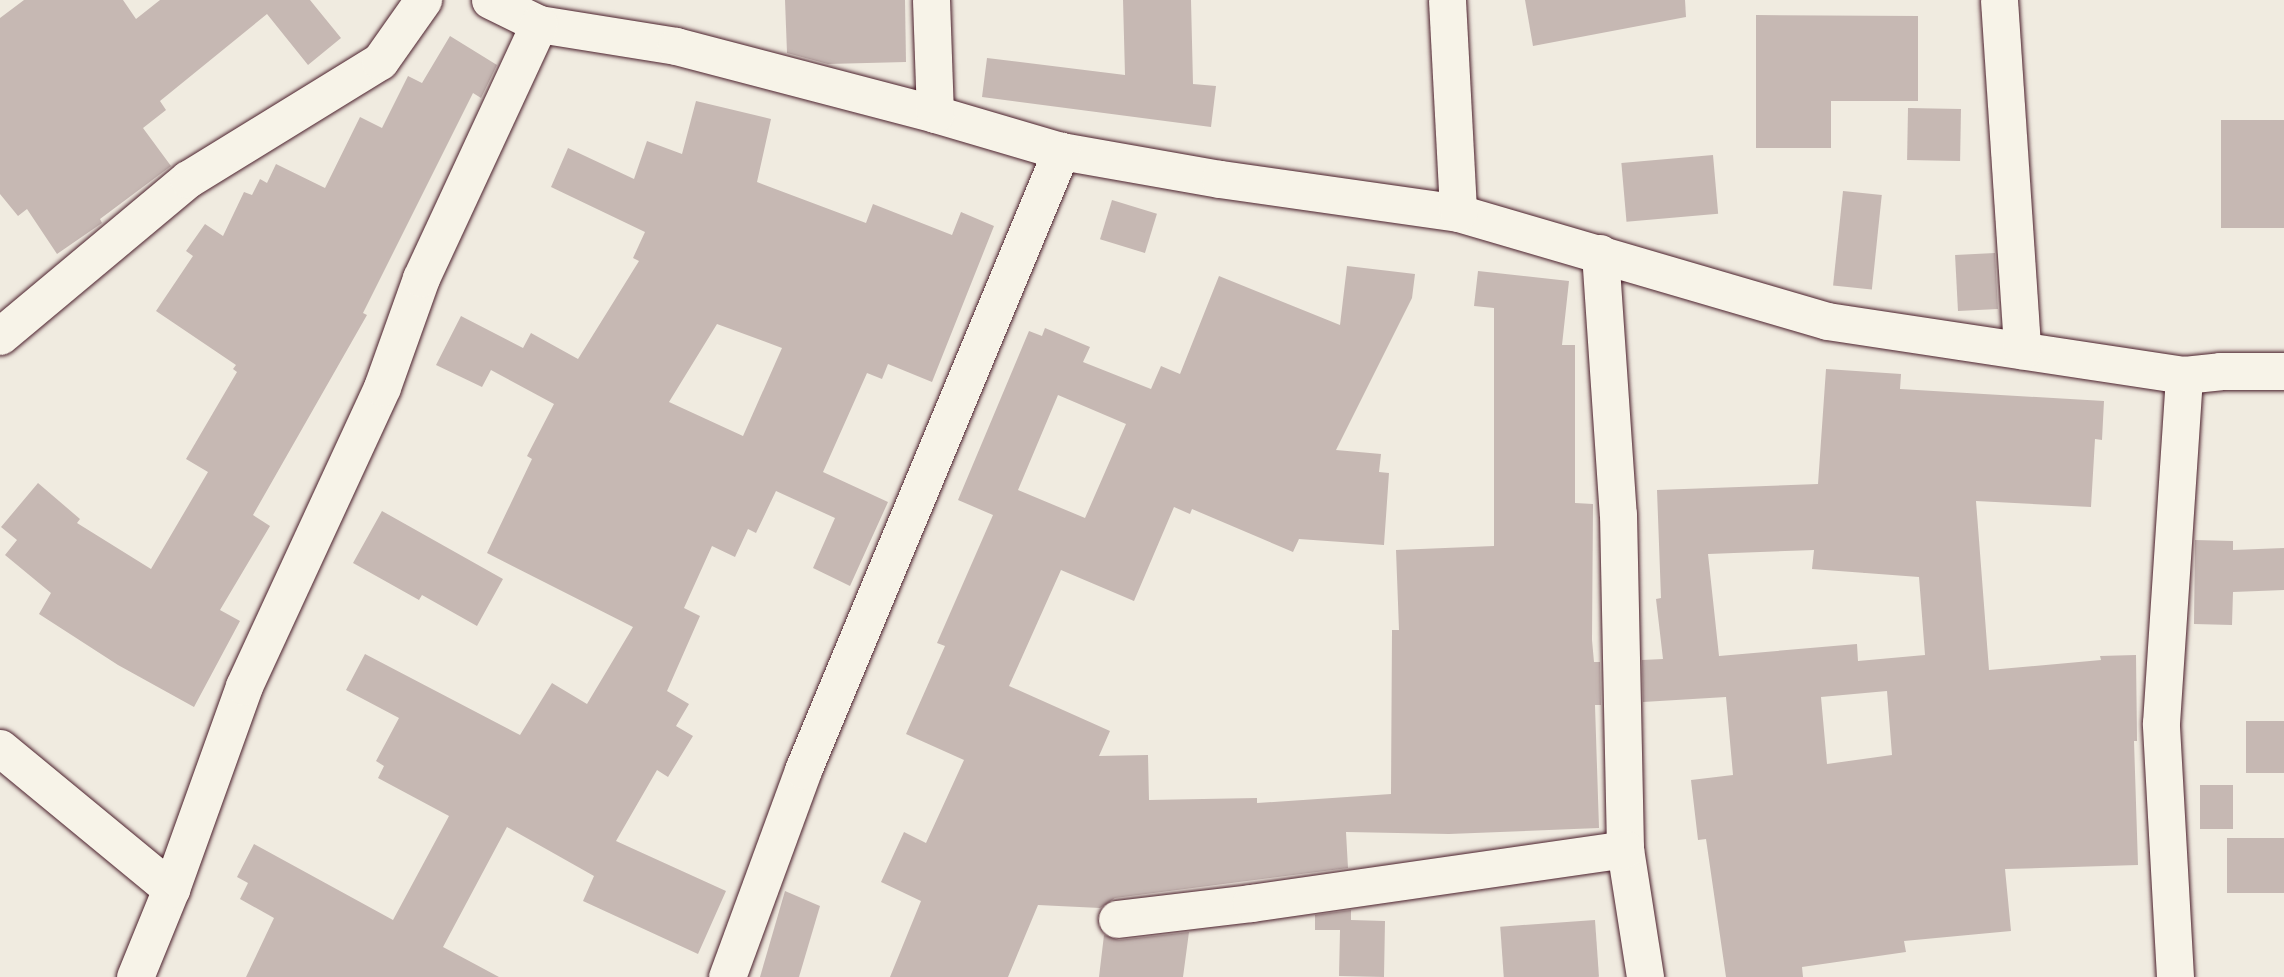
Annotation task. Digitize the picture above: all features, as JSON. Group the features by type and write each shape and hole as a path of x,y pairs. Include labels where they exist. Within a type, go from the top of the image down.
{"street":[{"path":"0,335 188,179 380,61 423,0"},
{"path":"490,0 539,24 676,46 935,114 1061,151 1220,179 1458,214 1827,321 2184,375 2220,371 2284,371"},
{"path":"931,0 935,114"},
{"path":"1447,0 1458,214"},
{"path":"1999,0 2022,350"},
{"path":"135,977 171,889 244,687 382,387 421,278 539,24"},
{"path":"727,977 808,757 1061,151"},
{"path":"1600,253 1618,514 1625,849 1645,977"},
{"path":"2175,977 2161,723 2184,375"},
{"path":"0,748 171,889"},
{"path":"1117,919 1251,903 1625,849"}],"building":[{"path":"24,0 123,0 136,19 160,0 310,0 341,38 308,65 267,14 160,101 166,110 143,128 171,166 100,219 102,223 57,254 27,209 18,216 0,194 0,18"},
{"path":"785,0 905,0 906,62 828,64 787,53"},
{"path":"1123,0 1191,0 1193,84 1216,86 1211,127 982,97 987,58 1125,75"},
{"path":"1525,0 1685,0 1686,17 1533,46"},
{"path":"1756,15 1918,16 1918,101 1831,101 1831,148 1756,148"},
{"path":"450,36 497,65 481,98 473,93 363,313 367,315 253,515 270,526 220,610 240,621 194,707 118,665 39,614 51,593 5,555 17,540 1,527 38,483 80,519 77,523 151,569 208,472 186,459 237,372 233,369 236,365 156,311 193,256 186,251 205,224 223,236 244,192 252,195 260,179 267,183 276,164 325,188 360,117 382,128 408,76 422,83"},
{"path":"696,101 771,119 757,182 866,223 873,204 952,235 961,212 994,226 932,382 888,364 882,379 867,373 823,472 888,502 850,586 813,568 835,518 776,491 756,533 748,529 735,557 712,546 684,608 700,616 667,691 689,704 676,726 693,736 668,777 657,770 616,841 726,891 698,954 583,901 594,876 507,827 443,947 499,977 246,977 274,918 240,899 248,883 237,877 254,844 393,920 449,816 378,778 384,766 376,761 399,718 346,690 365,654 520,735 552,683 587,704 633,627 487,553 532,459 527,456 554,404 491,370 482,387 436,365 461,316 523,348 531,333 578,359 639,261 633,258 645,232 551,187 568,148 634,179 647,141 682,154","holes":["717,324 782,348 743,436 669,402"]},
{"path":"1908,108 1961,109 1960,161 1907,160"},
{"path":"2221,120 2284,120 2284,228 2221,228"},
{"path":"1713,155 1718,214 1626,222 1621,163"},
{"path":"1843,191 1882,195 1872,290 1833,285"},
{"path":"1112,200 1157,214 1145,253 1100,239"},
{"path":"1995,253 1998,309 1958,311 1955,255"},
{"path":"1347,266 1415,274 1412,298 1336,450 1381,454 1379,472 1389,473 1384,545 1299,539 1293,552 1192,509 1190,514 1174,507 1134,601 1061,570 1009,686 1110,731 1099,756 1148,755 1149,800 1257,798 1257,803 1391,794 1392,630 1399,630 1396,550 1494,546 1494,308 1474,306 1478,271 1569,281 1562,345 1575,345 1575,503 1593,504 1592,640 1594,662 1600,662 1601,705 1595,705 1599,828 1449,834 1346,832 1348,868 1115,898 1100,908 1038,905 1008,977 890,977 921,901 881,882 904,832 926,843 964,760 906,734 945,646 937,643 993,515 958,500 1029,331 1042,336 1045,328 1090,347 1083,362 1151,389 1161,366 1180,374 1219,276 1340,325","holes":["1058,395 1126,424 1085,518 1018,490"]},
{"path":"1826,369 1901,374 1900,389 2104,401 2102,440 2095,439 2091,507 1976,501 1989,670 2101,660 2100,656 2136,655 2137,741 2134,741 2138,865 2005,869 2011,931 1904,941 1906,952 1802,967 1803,977 1726,977 1706,839 1698,840 1691,780 1733,775 1726,697 1643,702 1642,660 1663,659 1656,599 1661,598 1657,490 1818,484","holes":["1814,550 1812,569 1919,577 1925,655 1858,661 1857,644 1719,656 1708,554","1887,691 1892,755 1827,764 1821,697"]},
{"path":"382,511 503,579 477,626 422,595 419,600 353,563"},
{"path":"2195,540 2233,541 2233,550 2284,548 2284,590 2233,592 2232,625 2194,624"},
{"path":"2246,721 2284,721 2284,773 2246,773"},
{"path":"2200,785 2233,785 2233,829 2200,829"},
{"path":"2227,838 2284,838 2284,893 2227,893"},
{"path":"785,891 820,906 799,977 760,977"},
{"path":"1351,910 1351,920 1385,921 1384,977 1339,976 1340,930 1315,930 1315,915"},
{"path":"1595,920 1599,977 1504,977 1500,927"},
{"path":"1189,932 1183,977 1099,977 1104,935 1119,940"}]}
